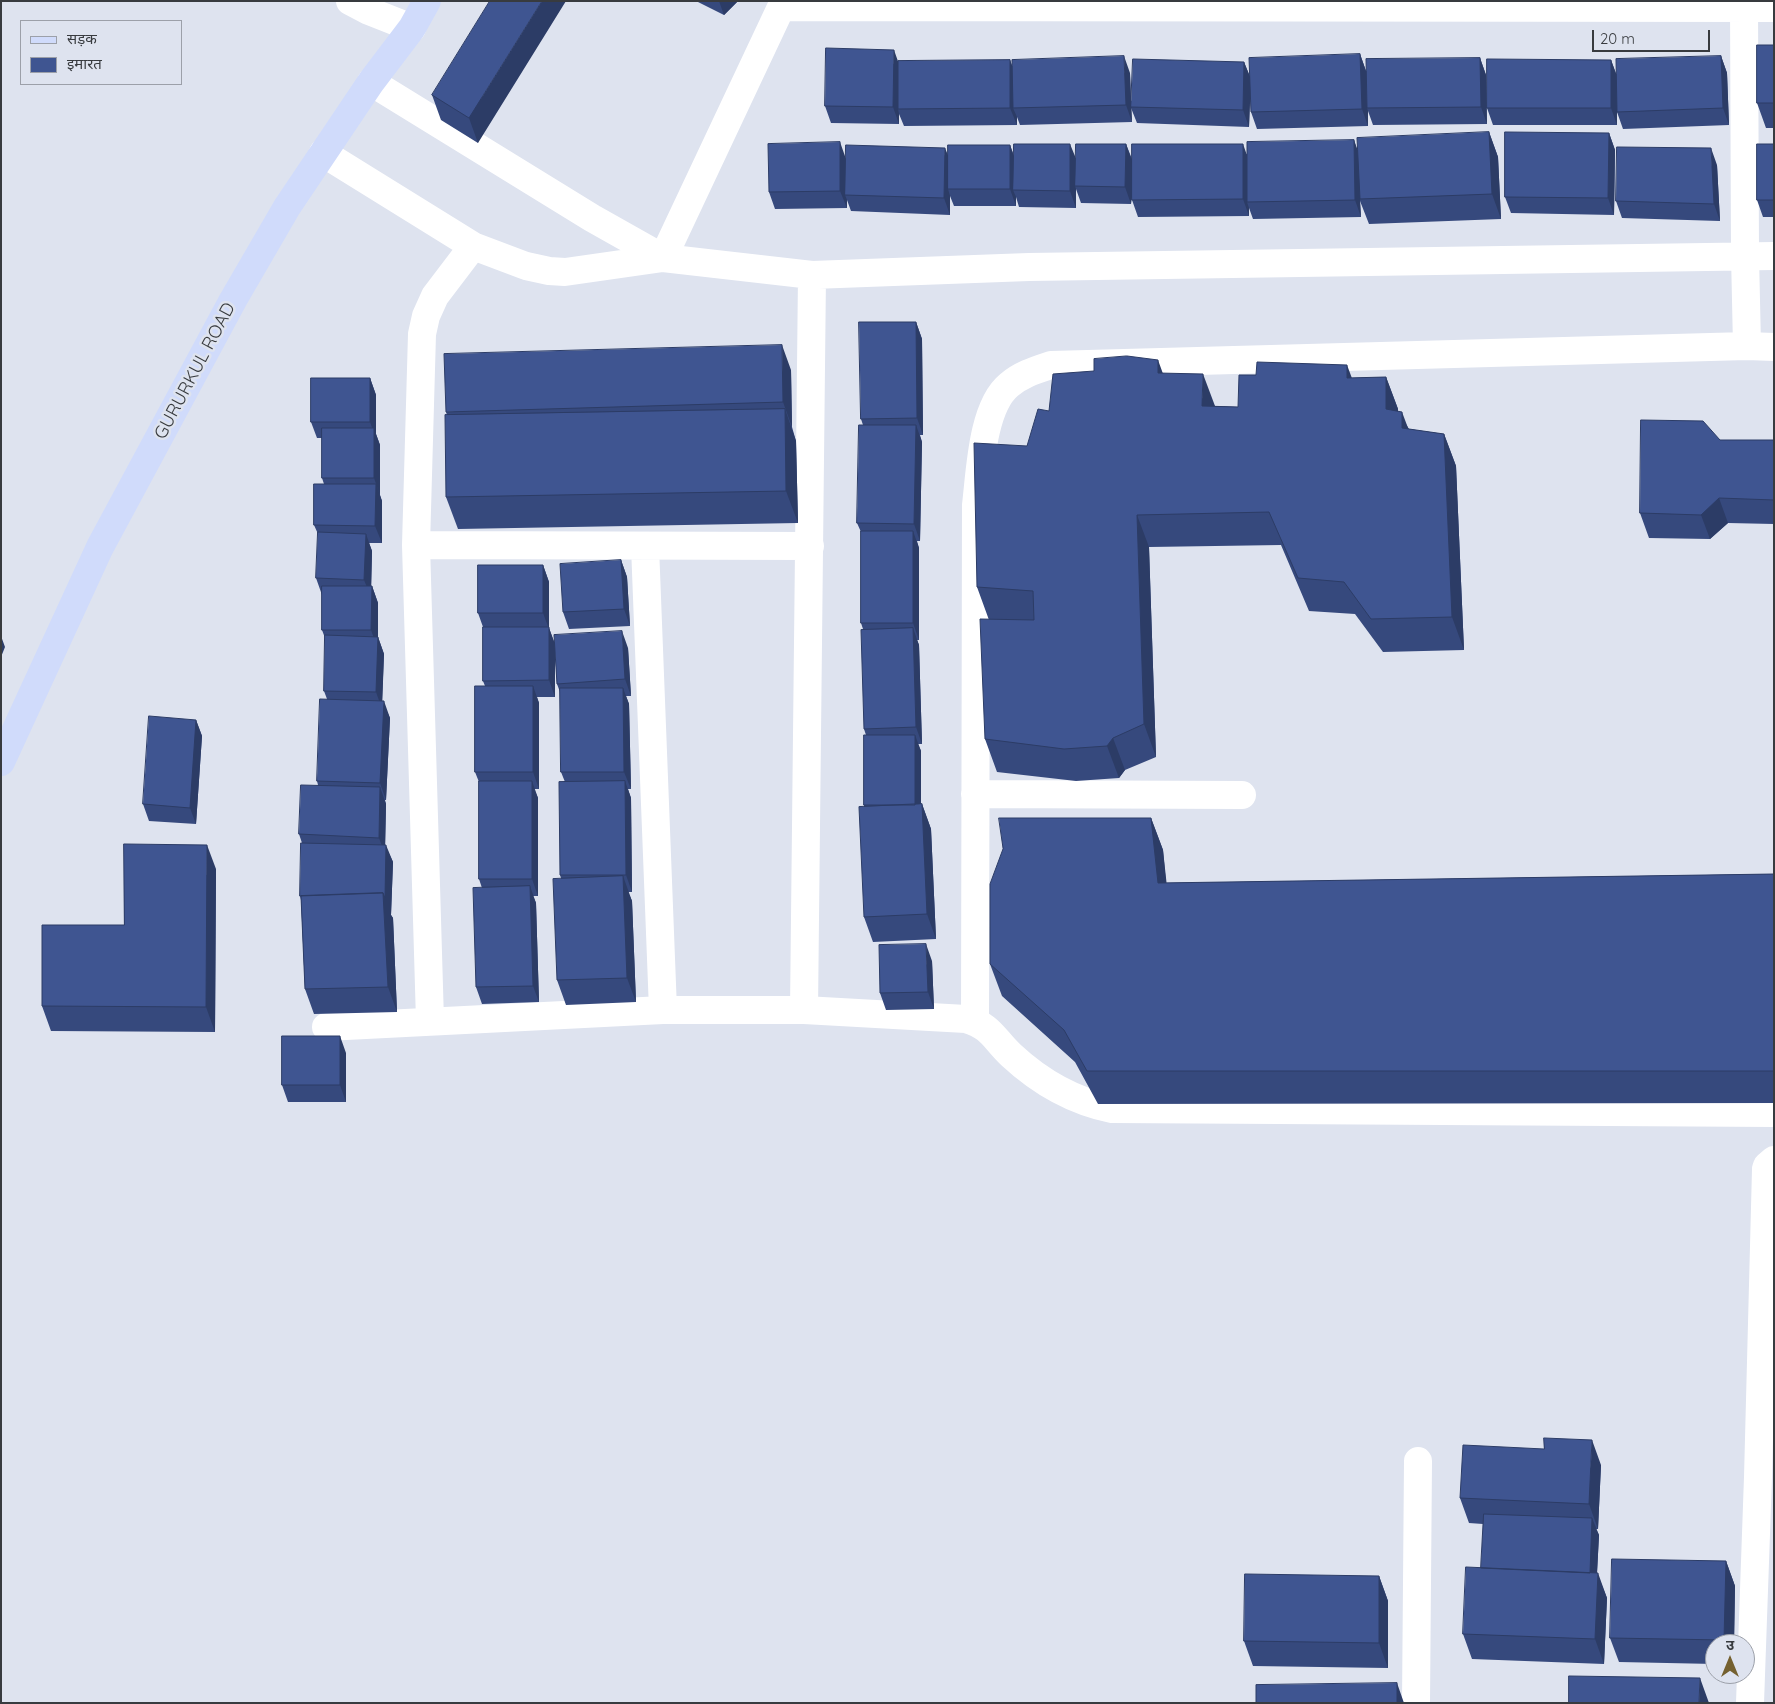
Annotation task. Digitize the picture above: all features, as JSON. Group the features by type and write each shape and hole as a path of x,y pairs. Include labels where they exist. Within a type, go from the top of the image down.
{"street":[{"path":"350,1 412,28"},
{"name":"GURURKUL ROAD","path":"1,762 100,547 234,300 287,207 371,82 412,28 427,1"},
{"path":"663,258 783,4 1744,5 1774,8"},
{"path":"975,1022 976,505 987,426 994,406 1008,386 1028,372 1051,365 1761,347 1745,255 1744,5"},
{"path":"371,82 592,218 663,258"},
{"path":"323,153 473,246 526,266 549,271 565,272 663,258 812,275 1029,267 1774,256"},
{"path":"430,1021 416,545 422,334 426,316 435,296 473,246"},
{"path":"804,1010 812,275"},
{"path":"416,545 810,546"},
{"path":"645,546 663,1010"},
{"path":"975,794 1242,795"},
{"path":"326,1027 663,1010 804,1010 975,1022 986,1027 1009,1053 1036,1077 1076,1099 1094,1106 1112,1109 1774,1113"},
{"path":"1750,1703 1766,1477 1766,1169 1770,1162 1774,1160"},
{"path":"1416,1703 1418,1461"}],"building":[{"path":"490,1 542,1 469,118 432,95"},
{"path":"1757,45 1774,45 1774,103 1757,103"},
{"path":"826,48 894,50 893,107 825,106"},
{"path":"1360,54 1362,109 1251,112 1249,58"},
{"path":"1124,56 1126,105 1013,108 1012,60"},
{"path":"1721,56 1723,108 1617,112 1616,59"},
{"path":"1480,58 1481,107 1367,108 1366,59"},
{"path":"1133,59 1244,62 1243,110 1131,107"},
{"path":"1487,59 1611,60 1611,108 1487,108"},
{"path":"1010,60 1010,108 898,109 898,61"},
{"path":"1489,132 1492,194 1360,199 1357,138"},
{"path":"1505,132 1609,133 1608,198 1505,197"},
{"path":"1354,140 1355,200 1247,202 1247,142"},
{"path":"840,142 840,191 769,192 768,144"},
{"path":"1014,144 1070,144 1070,191 1013,190"},
{"path":"1076,144 1126,144 1125,187 1075,186"},
{"path":"1132,144 1243,144 1243,199 1132,200"},
{"path":"1757,144 1774,144 1774,200 1757,200"},
{"path":"846,145 945,148 944,198 845,195"},
{"path":"948,145 1010,145 1010,189 948,189"},
{"path":"1617,147 1711,148 1714,204 1616,201"},
{"path":"859,322 916,322 917,418 861,419"},
{"path":"782,345 783,402 446,412 444,354"},
{"path":"1127,356 1158,360 1158,373 1203,374 1202,406 1238,407 1239,375 1256,375 1257,362 1347,365 1347,378 1386,377 1386,409 1402,412 1402,428 1444,434 1452,617 1371,619 1344,582 1298,578 1269,512 1137,515 1144,724 1113,738 1107,746 1064,749 985,739 980,619 1034,620 1033,591 977,587 974,443 1027,446 1038,409 1049,411 1053,374 1094,371 1094,359"},
{"path":"311,378 370,378 370,422 311,422"},
{"path":"785,409 786,491 446,497 445,415"},
{"path":"1641,420 1703,421 1720,440 1774,440 1774,500 1719,498 1701,515 1640,513"},
{"path":"859,425 916,425 914,524 857,523"},
{"path":"322,428 374,428 374,478 322,478"},
{"path":"314,484 376,484 375,526 314,525"},
{"path":"861,531 913,531 913,623 861,623"},
{"path":"318,532 366,534 364,580 316,578"},
{"path":"621,560 624,609 563,612 560,564"},
{"path":"478,565 543,565 543,613 478,613"},
{"path":"322,586 372,586 371,630 322,630"},
{"path":"483,627 549,627 549,680 483,681"},
{"path":"913,628 916,727 864,729 861,630"},
{"path":"622,631 625,679 557,684 554,635"},
{"path":"325,635 378,637 376,692 324,691"},
{"path":"475,686 533,686 533,772 475,772"},
{"path":"560,688 623,688 624,772 561,772"},
{"path":"320,699 384,701 380,783 317,781"},
{"path":"149,716 196,720 190,808 143,804"},
{"path":"864,735 915,735 915,805 864,805"},
{"path":"479,781 532,781 532,879 479,879"},
{"path":"625,781 626,875 560,875 559,782"},
{"path":"301,785 380,787 379,838 299,834"},
{"path":"922,804 927,914 864,917 859,807"},
{"path":"999,818 1151,818 1158,883 1774,874 1774,1071 1087,1071 1064,1030 990,964 990,884 1003,849"},
{"path":"301,843 386,845 385,898 383,893 300,896"},
{"path":"124,844 207,845 206,1007 42,1006 42,925 124,925"},
{"path":"623,876 627,978 557,980 553,879"},
{"path":"530,886 533,986 476,987 473,888"},
{"path":"383,893 388,987 305,989 301,896"},
{"path":"926,944 928,992 880,993 879,945"},
{"path":"282,1036 340,1036 340,1085 282,1085"},
{"path":"1544,1438 1592,1440 1589,1504 1460,1498 1463,1445 1544,1449"},
{"path":"1484,1514 1592,1518 1590,1573 1481,1568"},
{"path":"1612,1559 1726,1561 1724,1634 1705,1634 1705,1640 1610,1638"},
{"path":"1466,1567 1598,1573 1595,1639 1463,1634"},
{"path":"1245,1574 1379,1576 1379,1643 1244,1641"},
{"path":"1569,1676 1700,1678 1699,1703 1569,1703"},
{"path":"1397,1683 1397,1703 1256,1703 1256,1685"}]}
